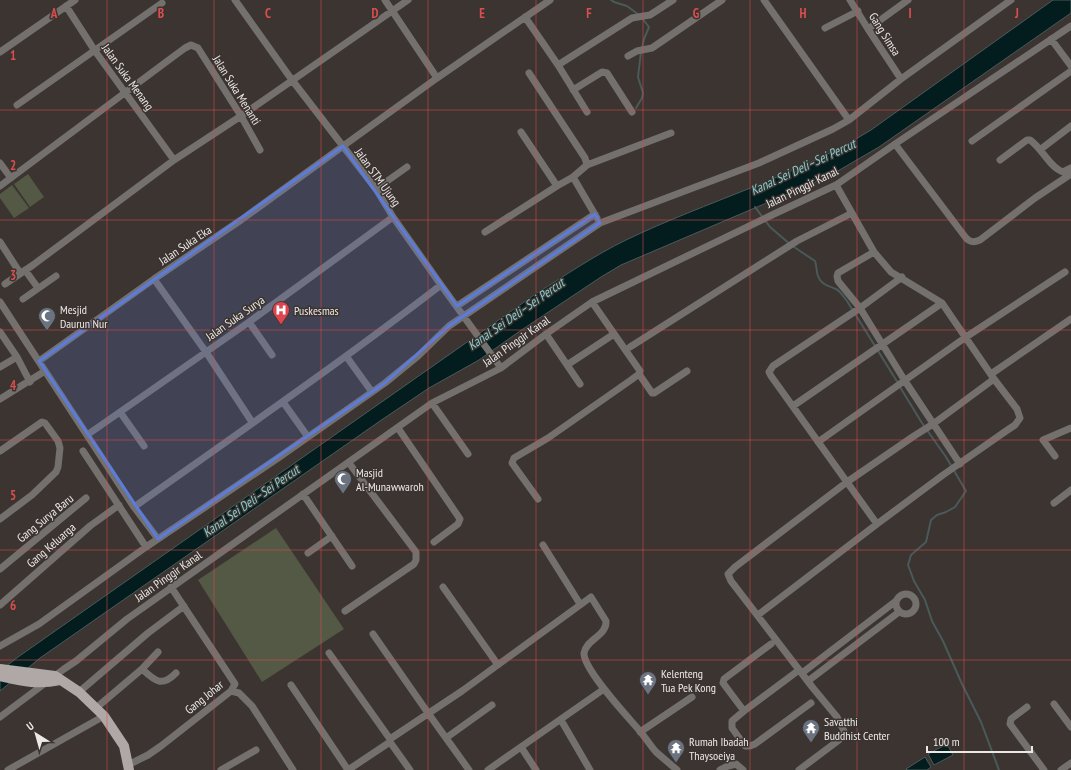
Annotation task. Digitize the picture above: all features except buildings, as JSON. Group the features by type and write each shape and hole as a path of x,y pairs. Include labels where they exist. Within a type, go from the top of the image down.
{"main road":[{"path":"0,669 33,678 45,683 57,678"},
{"path":"0,676 57,678 79,692 104,716 124,746 129,767"}],"street":[{"path":"0,52 75,0"},
{"path":"385,0 437,78"},
{"path":"5,284 174,160 241,116 408,0"},
{"name":"Jalan Suka Eka","path":"39,361 154,279 241,220 437,78 550,0"},
{"path":"558,65 632,18 650,15 673,0"},
{"path":"628,56 637,51 652,48 722,0"},
{"path":"764,0 849,120"},
{"name":"Gang Simsa","path":"850,0 901,79"},
{"name":"Jalan STM Ujung","path":"238,1 292,80 376,189 393,217 499,365"},
{"path":"868,29 904,1"},
{"path":"0,646 39,624 146,547 385,383 418,356 449,326 600,223 759,163 833,129 849,120 901,79 1008,1"},
{"path":"17,105 162,4"},
{"name":"Jalan Suka Menang","path":"66,6 95,51 174,160"},
{"path":"825,28 858,11"},
{"path":"525,17 558,65 587,112"},
{"name":"Jalan Pinggir Kanal","path":"57,678 127,619 432,403 499,365 592,302 836,185 1071,26"},
{"path":"1051,39 1071,66"},
{"name":"Jalan Suka Menanti","path":"126,92 185,48 191,45 198,48 241,116 260,150"},
{"path":"972,141 1071,71"},
{"path":"573,90 602,72 605,72 632,112"},
{"path":"529,73 585,158 587,164"},
{"path":"0,186 126,92"},
{"path":"1040,149 1071,126"},
{"path":"521,132 557,186"},
{"path":"485,232 573,177 587,164 671,133"},
{"path":"1000,160 1027,140 1032,141 1057,170 1063,172 1071,168"},
{"path":"895,144 966,238 971,242 980,240 1035,198 1071,174"},
{"path":"0,163 11,178"},
{"path":"376,189 407,167"},
{"path":"573,177 600,223"},
{"path":"758,615 876,524 1015,425 1020,418 1017,409 942,303 902,277 891,272 874,252 836,185"},
{"path":"630,347 797,241 852,213"},
{"path":"457,306 596,214"},
{"name":"Jalan Suka Surya","path":"87,435 249,322 393,217"},
{"path":"0,242 23,272 38,288"},
{"path":"874,252 838,273 838,281 858,309 878,347 960,465"},
{"path":"818,442 966,337 1065,272"},
{"path":"23,299 56,276"},
{"path":"876,524 769,372 771,369 902,277"},
{"path":"154,279 206,352 252,422"},
{"path":"134,507 252,422 283,402 441,285"},
{"path":"0,302 134,507 158,539"},
{"path":"592,302 639,368 639,374 652,393 687,371"},
{"path":"793,406 942,303"},
{"path":"799,770 839,740 844,733 844,730 837,717 800,671 728,574 731,570 847,482 932,425 993,376 1071,319"},
{"path":"249,322 272,356"},
{"path":"0,332 17,358 30,382"},
{"path":"546,334 580,384"},
{"path":"567,365 614,334"},
{"path":"346,356 372,392"},
{"path":"0,367 17,358"},
{"path":"0,399 30,382 45,371"},
{"path":"538,499 512,463 514,458 548,438 639,374"},
{"path":"283,402 308,437"},
{"path":"432,403 468,454"},
{"path":"120,412 144,446"},
{"path":"0,451 42,422 45,423 58,441 60,448 58,467 52,477 32,495 0,519"},
{"path":"398,428 460,520 458,524 434,542"},
{"path":"1055,456 1043,440 1071,428"},
{"path":"83,451 146,547"},
{"path":"346,611 414,564 416,560 416,556 408,541 349,463"},
{"path":"1054,503 1071,490"},
{"path":"303,494 352,566"},
{"name":"Gang Surya Baru","path":"0,569 86,498"},
{"name":"Gang Keluarga","path":"0,605 86,530 119,504"},
{"path":"308,553 332,536"},
{"path":"543,545 580,604"},
{"name":"Gang Johar","path":"129,767 161,746 231,691 236,684 171,587"},
{"path":"443,587 498,665"},
{"path":"811,703 755,744 750,746 745,746 732,728 732,721 744,711 896,601 901,595 910,595 916,601 916,605 912,613 903,614 899,612 896,601"},
{"path":"291,685 348,770 498,665 591,597 606,621 606,626 588,646 584,654 586,661 604,689 655,751 677,770"},
{"path":"79,692 148,633 184,606"},
{"path":"808,681 899,612"},
{"path":"373,634 469,770"},
{"path":"744,711 723,683 724,678 771,644"},
{"path":"96,708 142,669 158,652"},
{"path":"329,653 390,740 409,770"},
{"path":"142,669 160,682 165,682 176,673"},
{"path":"0,717 45,683"},
{"path":"488,770 604,689"},
{"path":"231,691 239,692 252,706 294,770"},
{"path":"640,732 692,697"},
{"path":"1054,704 1071,727"},
{"path":"446,738 492,705"},
{"path":"1027,707 1011,720 1010,724 1044,770"},
{"path":"8,770 104,716"},
{"path":"561,720 590,770"},
{"path":"521,747 536,770"},
{"path":"221,770 256,750"},
{"path":"1061,770 1071,763"},
{"path":"720,770 736,764 743,770"}],"highlighted area":[{"path":"343,146 457,306 595,214 600,223 449,326 385,383 158,539 39,361"}],"green space":[{"path":"28,174 44,197 30,207 14,184"},
{"path":"12,185 29,208 14,218 0,198 0,194"},
{"path":"276,528 344,629 262,682 198,580"}],"water":[{"name":"Kanal Sei Deli–Sei Percut","path":"1053,0 1071,0 1071,13 879,147 836,172 811,184 621,265 601,277 479,360 429,388 380,421 40,658 0,691 0,671 18,657 537,293 626,240 812,162 842,147 871,130"},
{"path":"947,744 953,755 934,765 928,754"},
{"path":"925,757 931,767 927,770 906,769"}],"waterway":[{"path":"611,0 627,6 639,15"},
{"path":"642,18 649,27 642,48"},
{"path":"636,108 642,98 643,93 638,77 641,52"},
{"path":"755,207 770,227 791,245 815,261 819,279 826,285 837,290 845,298 898,383"},
{"path":"900,387 922,423 946,457 966,491 955,507 937,515 931,520 926,542 911,555 908,565 914,581 925,600 932,621 981,722 999,770"}],"place":[{"name":"Puskesmas","path":"281,325"},
{"name":"Mesjid Daurun Nur","path":"47,331"},
{"name":"Masjid Al-Munawwaroh","path":"343,494"},
{"name":"Kelenteng Tua Pek Kong","path":"648,695"},
{"name":"Savatthi Buddhist Center","path":"811,743"},
{"name":"Rumah Ibadah Thaysoeiya","path":"676,763"}]}
